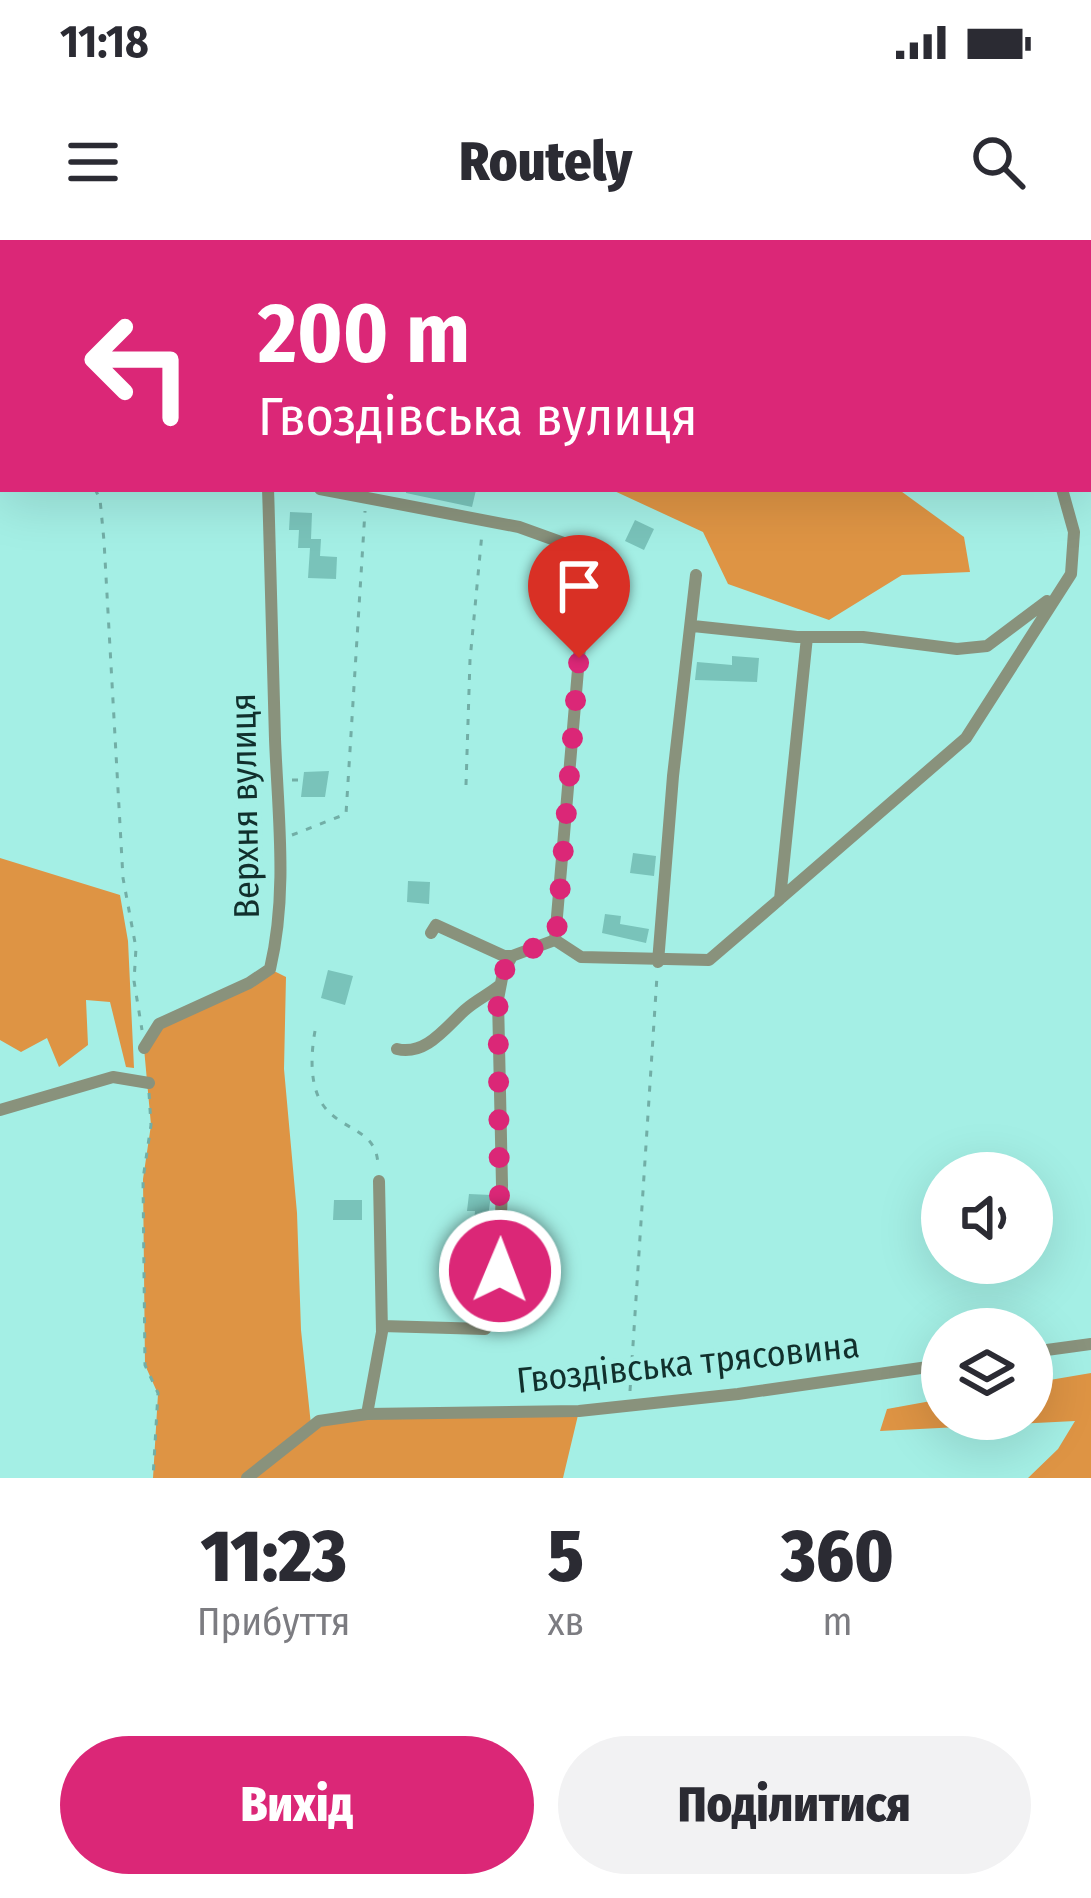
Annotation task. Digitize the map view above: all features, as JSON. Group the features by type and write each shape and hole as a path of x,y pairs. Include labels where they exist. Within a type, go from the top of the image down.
{"street":[{"name":"Верхня вулиця","path":"144,1048 159,1024 270,969 278,935 283,838 268,492"},
{"path":"336,492 519,526 580,549 587,564 557,940"},
{"path":"557,940 581,957 709,960 966,738 1071,574 1074,532 1063,492"},
{"path":"658,962 696,575"},
{"path":"693,626 957,649 987,646 1062,588"},
{"path":"780,899 807,637"},
{"path":"434,929 504,956 557,940"},
{"path":"382,1326 485,1329 498,1314 500,986 512,956"},
{"path":"397,1049 409,1052 423,1047 500,986"},
{"path":"0,1109 113,1077 148,1083"},
{"path":"367,1414 382,1326 379,1181"},
{"path":"1053,1349 1091,1343"},
{"name":"Гвоздівська трясовина","path":"247,1478 319,1421 367,1414 579,1411 921,1368"}],"path":[{"path":"96,492 104,541 123,878 136,948 134,981 144,1048"},
{"path":"283,838 346,814 364,497"},
{"path":"466,785 470,660 483,520"},
{"path":"278,780 304,780"},
{"path":"629,1406 658,962"},
{"path":"315,1030 310,1063 322,1104 371,1140 378,1153 379,1181"},
{"path":"148,1083 152,1125 143,1179 146,1366 158,1394 153,1478"}],"shaded area":[{"path":"616,492 902,492 964,537 970,572 902,575 829,620 728,584 703,532"},
{"path":"0,858 120,895 128,941 134,1068 126,1067 110,1002 86,1000 88,1045 59,1067 47,1038 21,1052 0,1040"},
{"path":"270,969 286,977 284,1069 311,1425 579,1411 563,1478 153,1478 158,1394 145,1365 143,1179 151,1125 144,1048 159,1024"},
{"path":"1091,1373 1091,1478 1028,1478 1058,1449 1075,1421 1053,1422 1053,1379"},
{"path":"921,1403 921,1429 880,1431 887,1409"}],"building":[{"path":"406,492 476,492 472,507"},
{"path":"290,512 312,513 311,539 321,539 320,556 337,557 336,579 308,578 310,548 298,548 299,530 289,530"},
{"path":"635,520 654,529 644,550 625,541"},
{"path":"732,656 759,658 757,682 695,680 697,662 732,665"},
{"path":"329,771 325,797 301,797 304,772"},
{"path":"633,853 656,856 654,876 630,873"},
{"path":"408,881 430,882 429,904 407,902"},
{"path":"605,914 621,916 620,924 649,929 646,943 602,933"},
{"path":"328,970 353,976 345,1005 321,998"},
{"path":"469,1194 491,1195 487,1224 474,1223 475,1211 467,1211"},
{"path":"334,1200 362,1200 362,1220 333,1220"}],"route":[{"path":"500,1271 498,999 512,956 556,940 579,658"}]}
